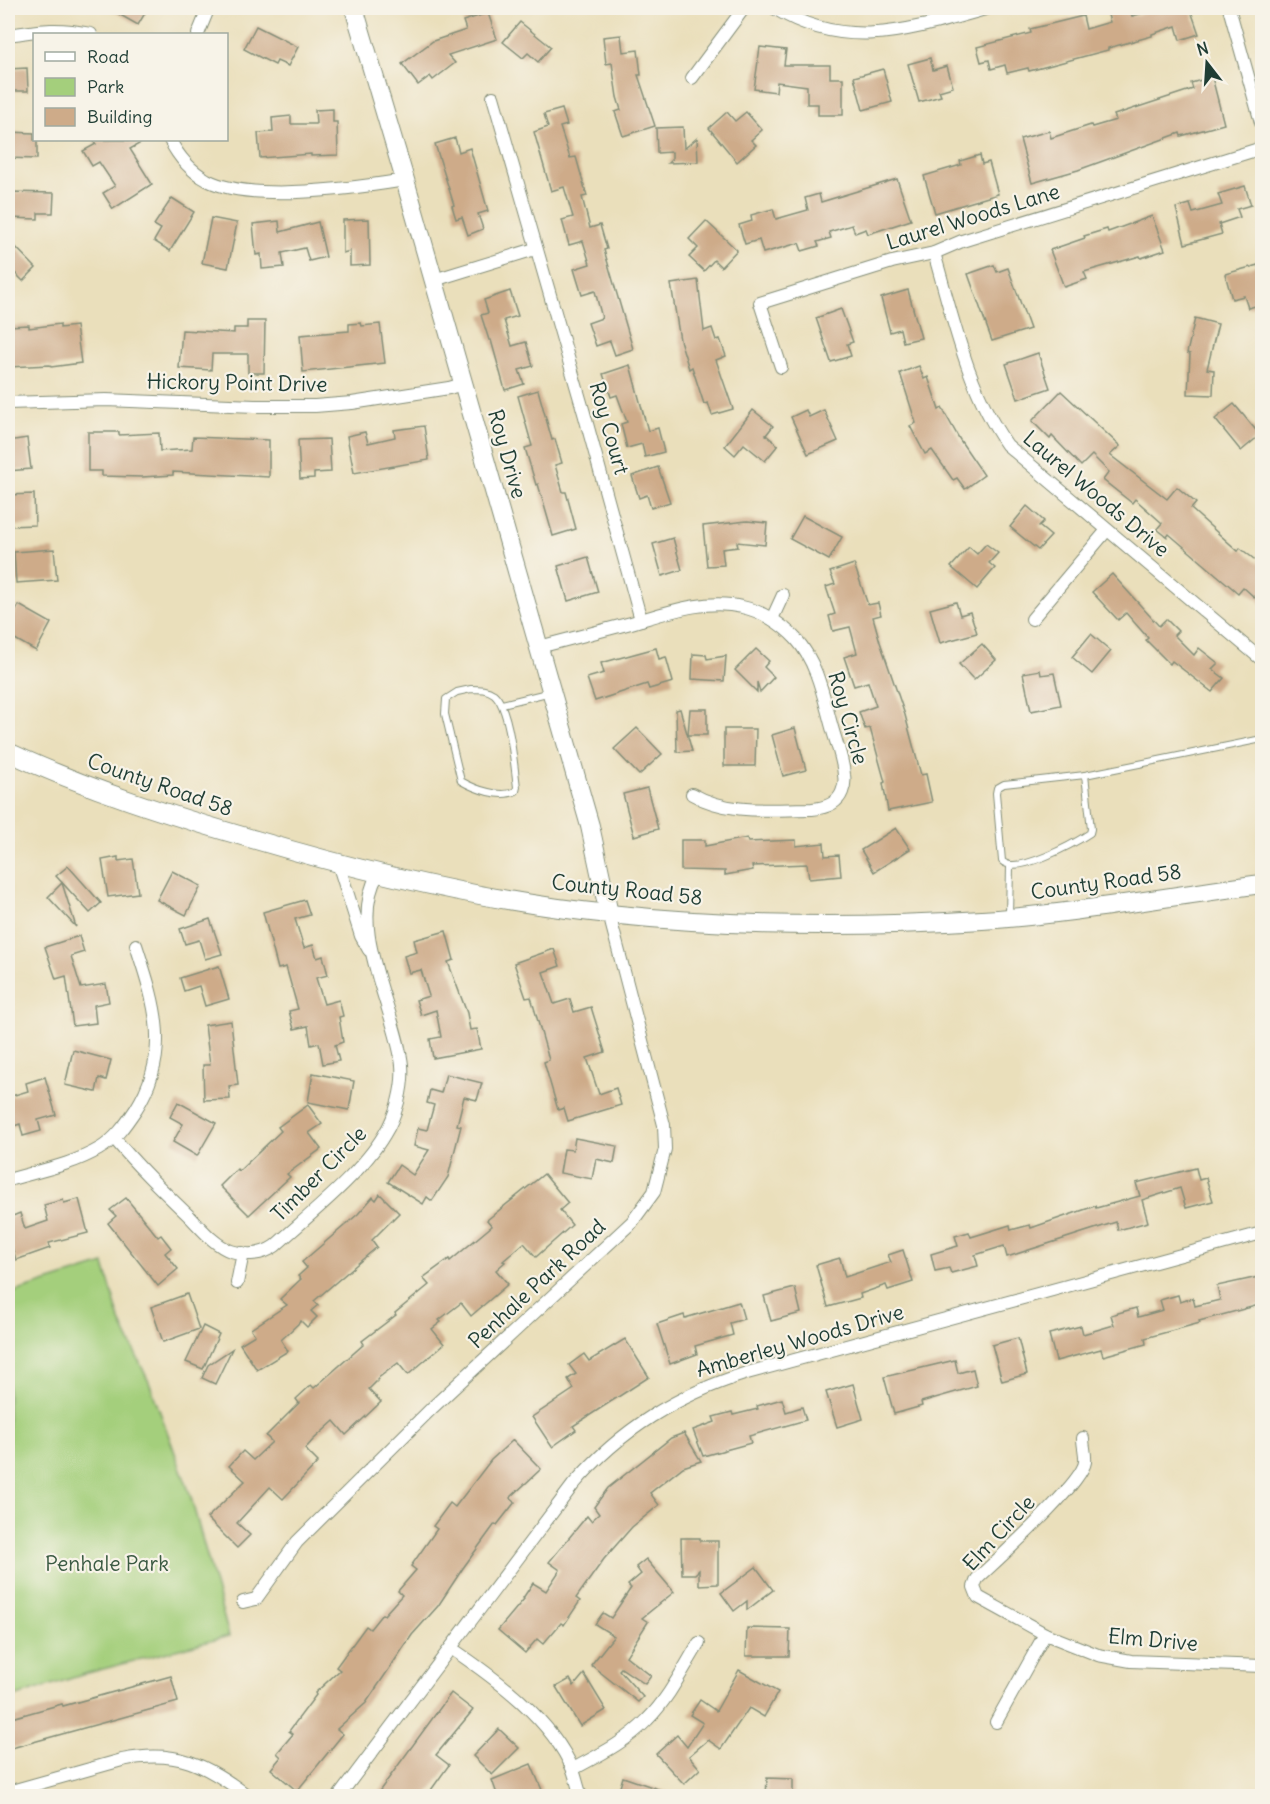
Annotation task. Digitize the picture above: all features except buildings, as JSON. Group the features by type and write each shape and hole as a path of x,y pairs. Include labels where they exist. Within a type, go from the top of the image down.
{"street":[{"name":"Roy Drive","path":"354,8 590,826 609,914"},
{"path":"692,78 744,8"},
{"path":"774,8 805,24 827,30 869,34 900,32 989,8"},
{"path":"1229,8 1263,126"},
{"path":"198,33 207,12"},
{"path":"8,35 65,29 86,33"},
{"name":"Roy Court","path":"493,97 588,424 641,620"},
{"path":"171,141 196,173 209,181 240,190 340,189 405,180"},
{"name":"Laurel Woods Lane","path":"781,367 760,303 892,262 933,253 1263,148"},
{"path":"434,280 536,249"},
{"name":"Laurel Woods Drive","path":"933,253 974,386 995,428 1017,455 1263,660"},
{"name":"Hickory Point Drive","path":"8,403 106,399 255,406 315,406 352,403 463,384"},
{"path":"1032,619 1107,530"},
{"path":"772,619 783,595"},
{"name":"Roy Circle","path":"539,647 704,605 729,604 744,607 772,619 797,639 808,654 817,675 843,763 845,781 842,793 833,804 812,809 725,807 692,794"},
{"name":"County Road 58","path":"8,752 129,800 206,826 378,874 512,901 609,914 752,924 896,924 1009,918 1098,909 1263,884"},
{"name":"Timber Circle","path":"338,863 361,936 372,956"},
{"name":"Timber Circle","path":"243,1253 266,1252 275,1246 356,1170 375,1149 390,1124 400,1089 402,1066 372,956 368,898 378,874"},
{"name":"Penhale Park Road","path":"243,1602 256,1599 297,1542 433,1407 632,1222 654,1192 664,1149 664,1125 609,914"},
{"path":"8,1180 86,1155 114,1138 142,1100 154,1072 157,1057 156,1011 136,945"},
{"path":"114,1138 139,1167 212,1239 231,1251 243,1253 237,1283"},
{"name":"Amberley Woods Drive","path":"339,1797 558,1504 589,1466 631,1430 690,1394 747,1373 1263,1233"},
{"name":"Elm Circle","path":"1045,1634 978,1597 974,1587 978,1579 1059,1500 1078,1476 1085,1463 1083,1438"},
{"path":"996,1722 1045,1634"},
{"name":"Elm Drive","path":"1045,1634 1075,1647 1118,1660 1263,1666"},
{"path":"573,1769 619,1743 646,1721 665,1698 699,1643"},
{"path":"451,1648 476,1665 534,1713 555,1740 573,1769 581,1797"},
{"path":"8,1792 122,1760 159,1757 184,1760 209,1769 249,1797"}],"lane":[{"path":"471,689 488,690 502,704 516,787 516,791 510,794 478,789 461,781 446,714 446,699 456,692 471,689"},
{"path":"502,704 551,692"},
{"path":"1085,775 1090,833 1030,863 1010,866 1002,861 996,793 997,788 1005,784 1085,775 1263,739"},
{"path":"1009,918 1010,866"}],"green space":[{"name":"Penhale Park","path":"104,1264 120,1321 149,1382 190,1494 229,1636 88,1673 8,1699 8,1294"}]}
